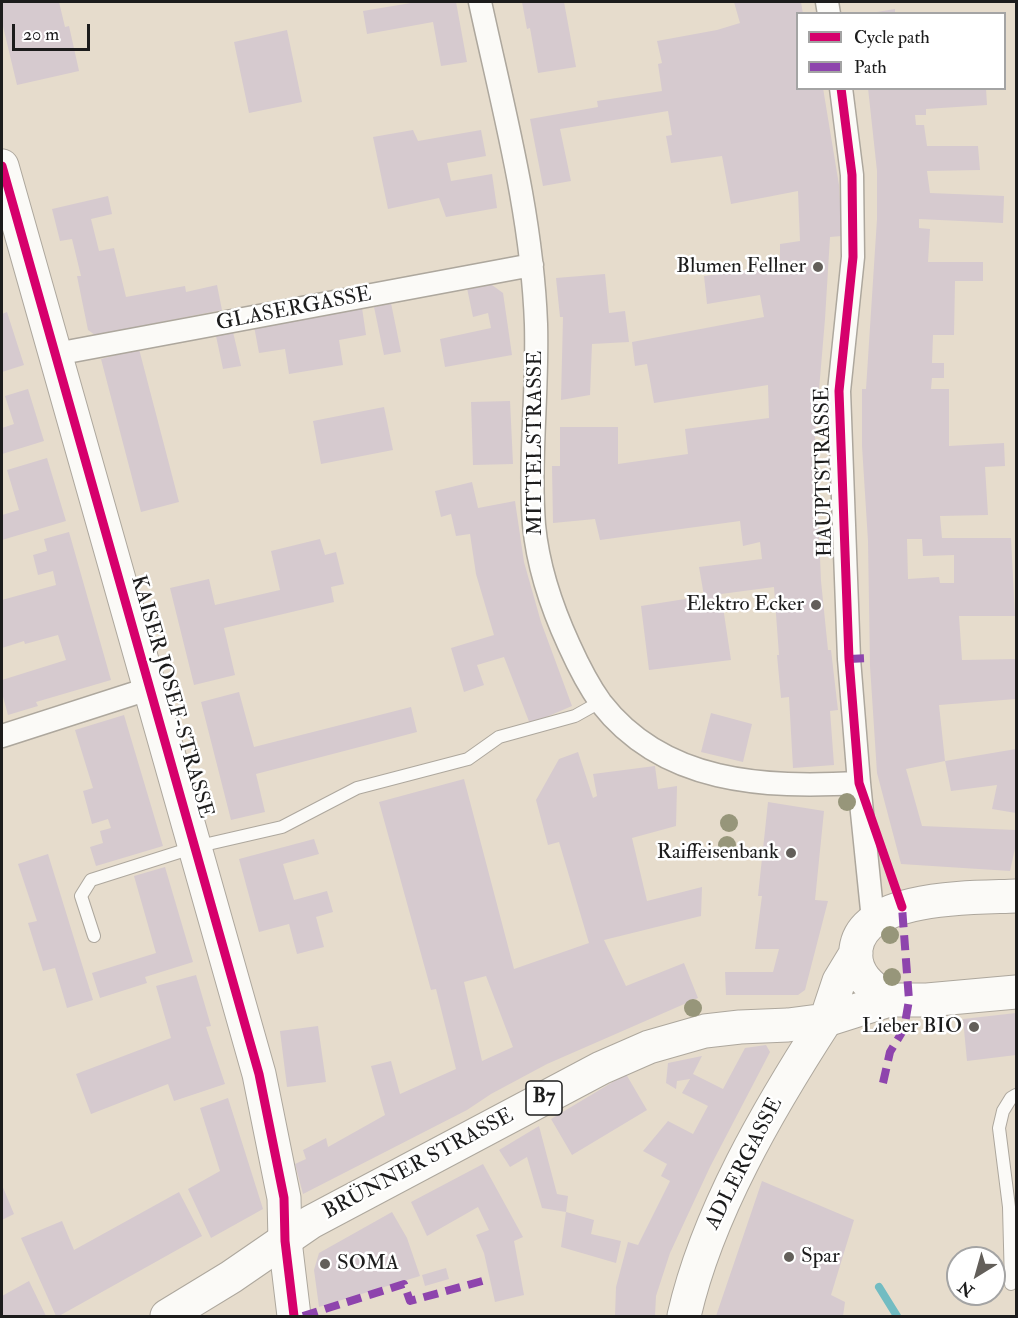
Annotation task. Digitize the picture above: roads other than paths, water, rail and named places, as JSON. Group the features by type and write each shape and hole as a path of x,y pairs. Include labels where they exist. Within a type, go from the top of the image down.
{"main road":[{"name":"KAISER JOSEF-STRASSE","path":"2,166 259,1074 284,1198 285,1241 294,1317"},
{"path":"873,920 902,907 955,900 1017,896"},
{"name":"ADLERGASSE","path":"684,1317 697,1267 721,1209 773,1106 826,1020 838,981 856,953 857,941 873,920"},
{"path":"856,953 859,970 868,984 889,1000"},
{"name":"B7","path":"826,1020 889,1000 1017,992"},
{"name":"BRÜNNER STRASSE","path":"167,1317 311,1222 601,1068 649,1047 705,1031 826,1020"}],"street":[{"name":"MITTELSTRASSE","path":"480,2 522,196 532,265 536,324 533,494 538,552 554,609 564,634 600,702 632,734 660,753 687,767 751,783 792,786 859,783"},
{"name":"HAUPTSTRASSE","path":"841,90 852,175 853,257 839,391 849,659 873,920"},
{"name":"GLASERGASSE","path":"56,354 532,265"},
{"path":"2,736 151,688"}],"lane":[{"path":"94,936 81,896 91,880 195,848 282,827 357,788 468,759 499,738 576,716 600,702"},
{"path":"1011,1284 1009,1207 999,1128 1011,1098 1017,1095"}],"waterway":[{"path":"879,1287 897,1316"}],"place":[{"name":"Blumen Fellner","path":"818,267"},
{"name":"Elektro Ecker","path":"816,605"},
{"name":"Raiffeisenbank","path":"791,853"},
{"name":"Lieber BIO","path":"974,1027"},
{"name":"Spar","path":"789,1257"},
{"name":"SOMA","path":"325,1264"}]}
